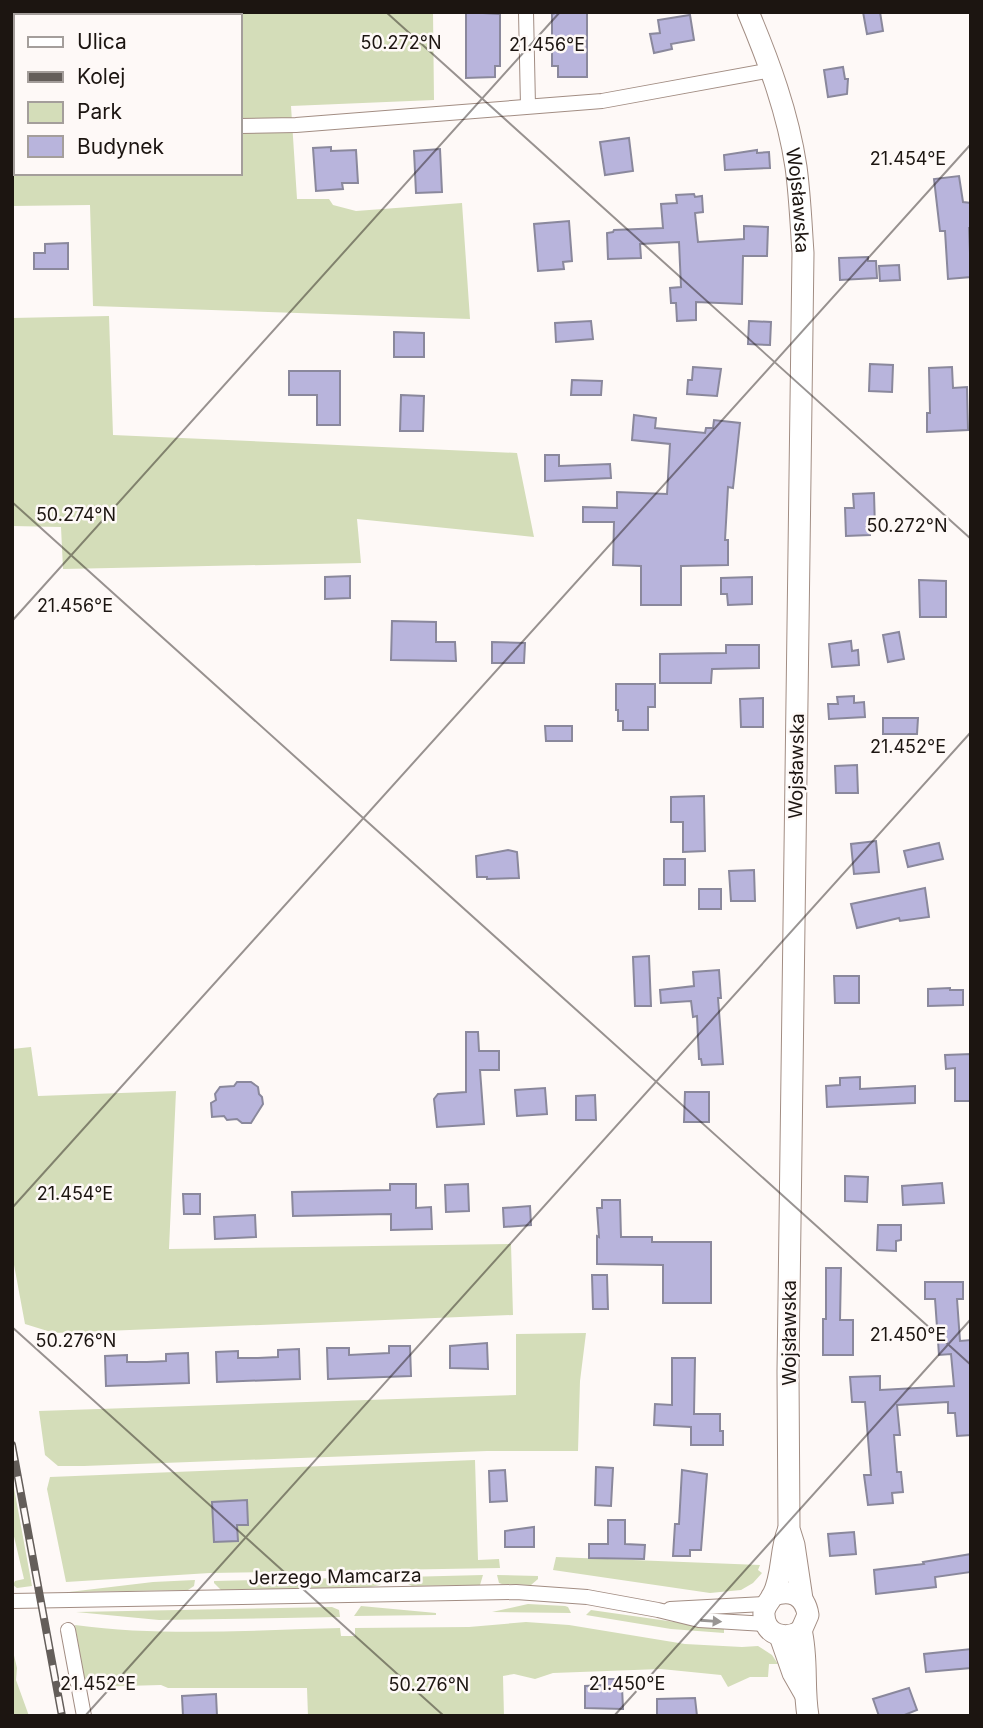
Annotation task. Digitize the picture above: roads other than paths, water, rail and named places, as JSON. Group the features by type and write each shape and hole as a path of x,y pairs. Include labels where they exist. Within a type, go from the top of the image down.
{"street":[{"path":"526,12 528,106"},
{"name":"Wojsławska","path":"748,12 771,69 786,117 796,164 803,253 788,1373 789,1529 802,1599"},
{"path":"242,126 296,125 602,101 771,69"},
{"name":"Wojsławska","path":"771,1615 783,1542 789,1529"},
{"name":"Jerzego Mamcarza","path":"12,1601 516,1592 587,1598 658,1610 771,1615"},
{"path":"804,1694 771,1615 781,1593 790,1592 802,1599 808,1615 801,1630 806,1668 804,1694 808,1716"},
{"path":"771,1615 793,1635 801,1630"},
{"path":"68,1630 84,1716"}],"railway":[{"path":"12,1445 62,1716"}]}
